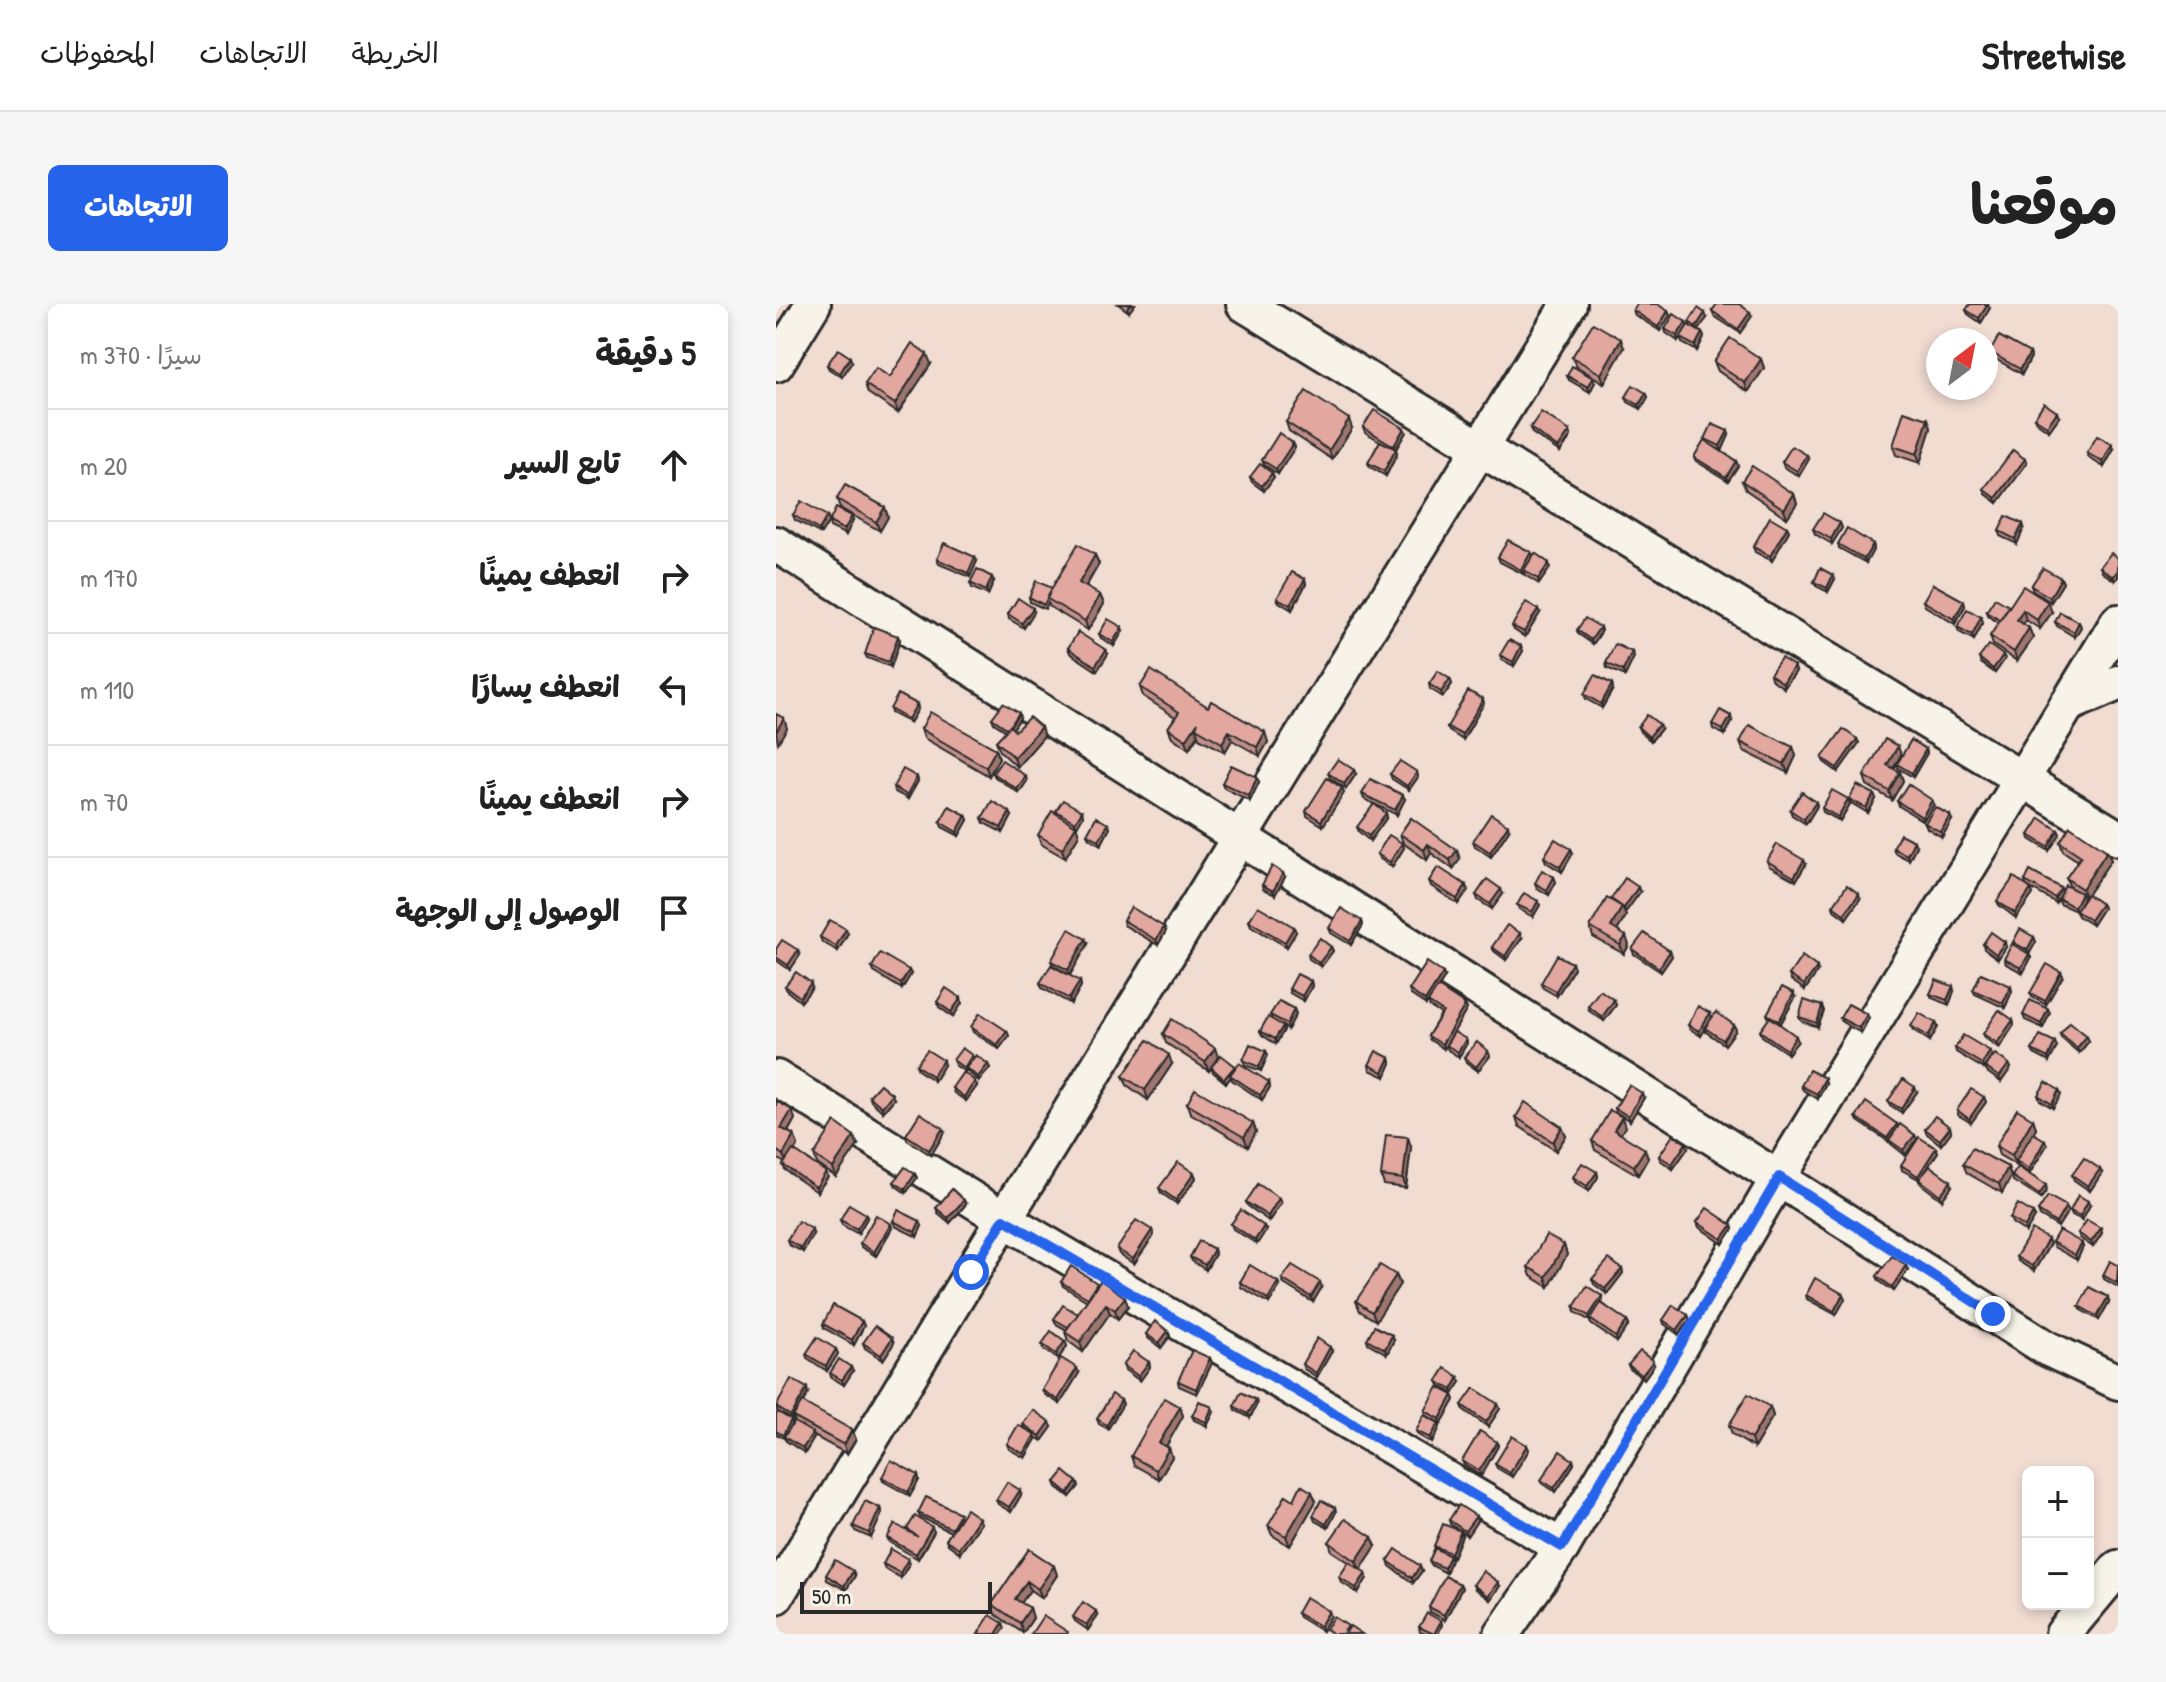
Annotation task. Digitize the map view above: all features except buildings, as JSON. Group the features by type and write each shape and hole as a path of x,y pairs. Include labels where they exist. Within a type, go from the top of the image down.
{"street":[{"path":"776,364 813,304"},
{"path":"1244,304 2118,838"},
{"path":"776,1596 1004,1219 1569,304"},
{"path":"776,544 2046,1348 2118,1382"},
{"path":"1502,1634 1562,1547 1779,1177 2118,622"},
{"path":"2067,705 2118,683"},
{"path":"776,1078 1004,1219 1562,1547"},
{"path":"2063,1634 2118,1568"}],"route":[{"path":"971,1272 1004,1219 1562,1547 1779,1177 1993,1314"}]}
